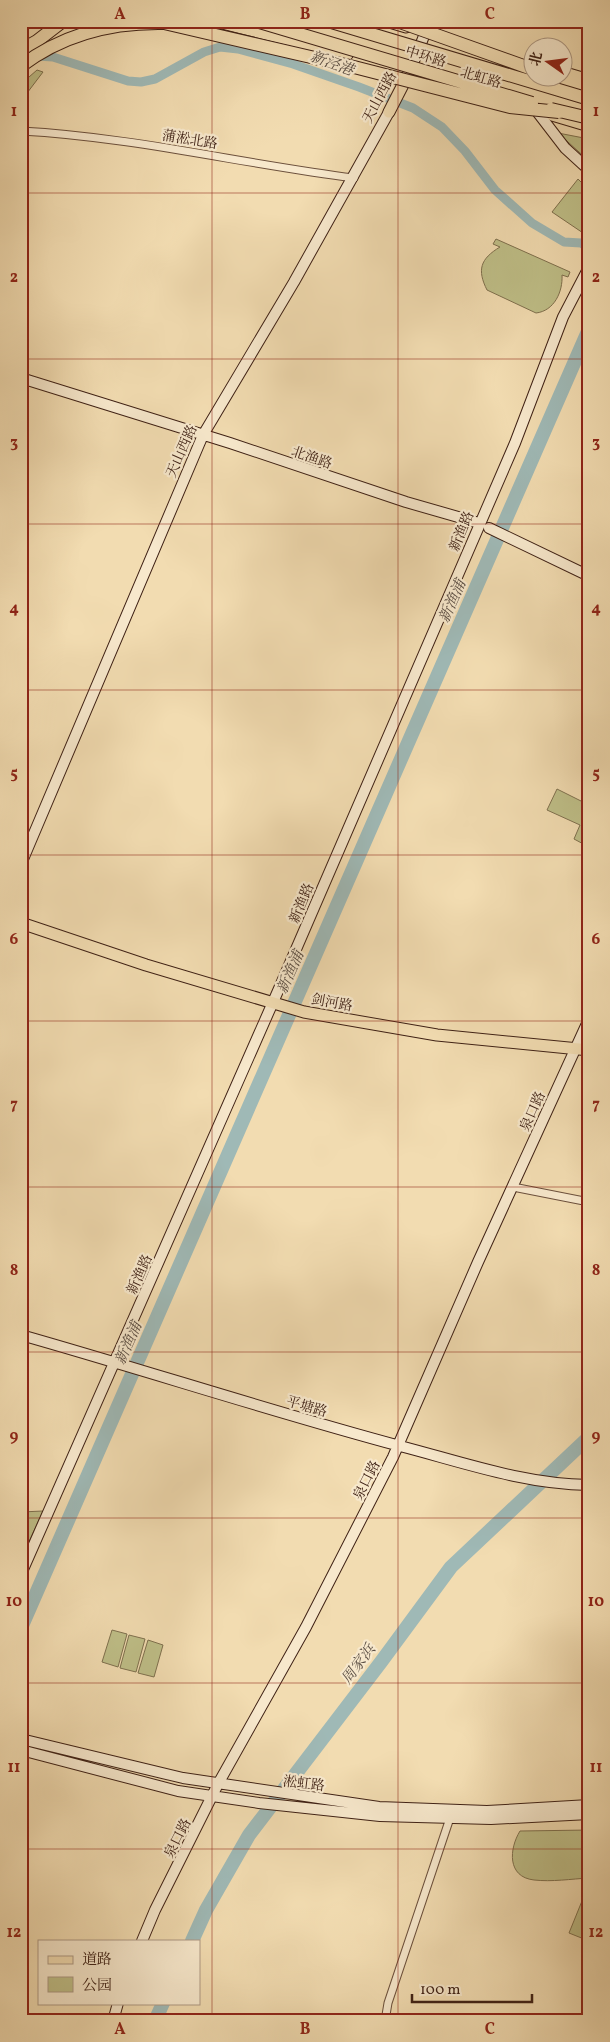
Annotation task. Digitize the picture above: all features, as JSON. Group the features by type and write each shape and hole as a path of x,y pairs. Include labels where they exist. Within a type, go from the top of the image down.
{"highway":[{"path":"37,41 63,21"},
{"path":"21,50 73,21"},
{"path":"169,21 510,107 559,112"},
{"path":"216,21 363,58"},
{"name":"中环路","path":"256,21 559,112 589,118"},
{"name":"中环路","path":"328,21 589,99"},
{"path":"397,21 522,65"},
{"path":"21,66 68,39 111,26 157,23 191,28"},
{"path":"572,82 589,87"}],"main road":[{"name":"北虹路","path":"386,21 522,61"},
{"name":"北虹路","path":"363,58 589,126"},
{"name":"天山西路","path":"389,112 410,71"},
{"path":"572,75 589,80"},
{"name":"剑河路","path":"21,923 272,1004 304,1012 437,1035 589,1050"}],"street":[{"path":"410,71 430,21"},
{"path":"535,109 565,148 589,170"},
{"name":"天山西路","path":"21,864 203,435 354,178 389,112"},
{"name":"蒲淞北路","path":"21,131 50,132 354,178"},
{"name":"新渔路","path":"21,1574 154,1276 515,443 563,317 589,267"},
{"name":"北渔路","path":"21,378 479,524 589,576"},
{"name":"泉口路","path":"142,1940 155,1910 218,1784 306,1627 399,1446 478,1262 589,1019"},
{"path":"513,1187 589,1202"},
{"name":"平塘路","path":"21,1335 382,1442 497,1473 548,1482 586,1485"},
{"name":"淞虹路","path":"21,1739 183,1778 267,1792 379,1807 487,1811 589,1805"},
{"name":"淞虹路","path":"21,1750 178,1791 258,1803 380,1816 491,1819 589,1814"},
{"path":"385,2021 388,2003 450,1818"},
{"path":"112,2021 118,2004"},
{"path":"586,2021 589,2014"}],"green space":[{"path":"37,70 43,72 21,101 21,84"},
{"path":"558,133 589,139 589,161"},
{"path":"578,179 589,190 589,237 552,212"},
{"path":"496,239 570,272 568,277 562,275 559,294 548,309 536,313 487,290 481,271 484,261 493,251 500,247 493,244"},
{"path":"557,789 589,805 589,847 574,839 580,825 547,810"},
{"path":"43,1511 21,1559 21,1512"},
{"path":"112,1630 127,1634 118,1667 102,1662"},
{"path":"129,1635 145,1639 136,1672 120,1668"},
{"path":"148,1640 163,1645 154,1677 138,1673"},
{"path":"589,1830 589,1878 555,1881 534,1880 525,1878 515,1868 512,1854 520,1831"},
{"path":"584,1896 589,1897 589,1941 569,1933"}],"waterway":[{"name":"新泾港","path":"21,55 53,57 128,81 141,82 155,79 204,52 220,47 238,49 293,64 413,108 442,127 465,151 495,190 532,223 564,242 581,243 589,248"},
{"name":"新渔浦","path":"21,1628 589,329"},
{"name":"周家浜","path":"192,1940 206,1910 249,1835 451,1567 589,1437"},
{"name":"周家浜","path":"155,2021 163,2004"}]}
